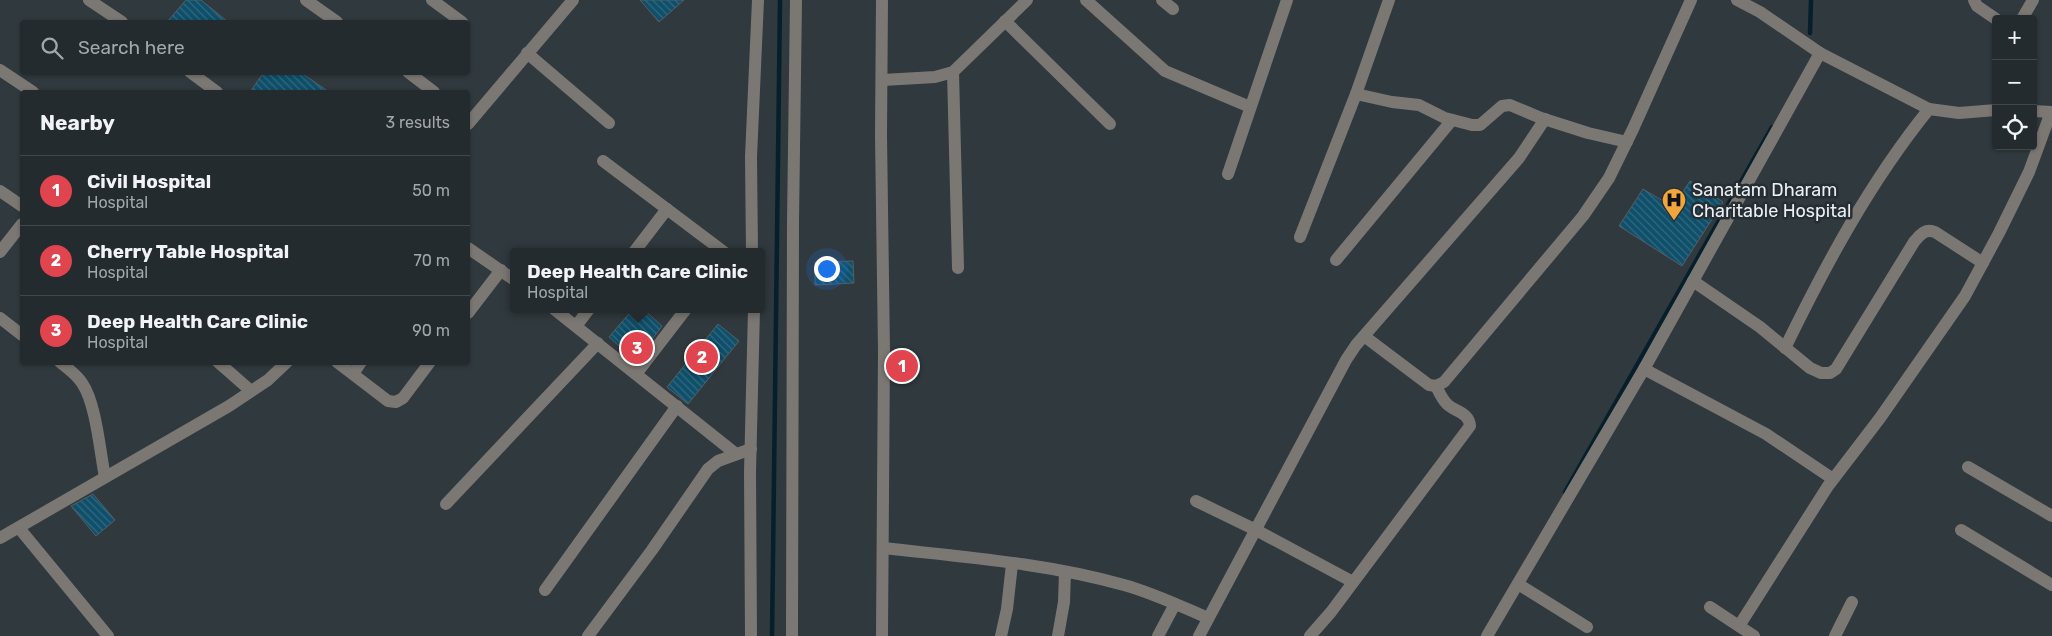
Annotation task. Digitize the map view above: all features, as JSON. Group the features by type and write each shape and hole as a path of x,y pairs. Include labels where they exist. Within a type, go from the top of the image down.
{"street":[{"path":"89,0 119,20"},
{"path":"306,0 334,20"},
{"path":"432,0 459,20"},
{"path":"470,120 573,0"},
{"path":"752,248 751,156 758,0"},
{"path":"792,636 793,222 796,0"},
{"path":"882,0 883,80 881,135 884,323 882,636"},
{"path":"883,80 935,78 954,72 1027,0"},
{"path":"1086,0 1165,72 1250,107"},
{"path":"1162,0 1173,9"},
{"path":"1228,174 1286,0"},
{"path":"1300,237 1356,94 1389,0"},
{"path":"1364,336 1429,385 1436,386 1444,382 1583,216 1609,178 1691,0"},
{"path":"1737,0 1760,12 1820,53 1929,108 1959,113 1992,110"},
{"path":"1974,0 1977,6 1992,16"},
{"path":"2024,15 2033,0"},
{"path":"1005,21 1110,124"},
{"path":"527,53 609,123"},
{"path":"1487,636 1644,369 1820,53"},
{"path":"0,70 30,90"},
{"path":"954,72 958,268"},
{"path":"194,75 214,90"},
{"path":"412,75 431,90"},
{"path":"1356,94 1392,102 1419,105 1452,120 1472,125 1480,125 1502,106 1510,105 1588,133 1627,142"},
{"path":"1785,348 1830,259 1860,209 1900,144 1929,108"},
{"path":"1739,626 1834,478 1880,418 1965,296 2028,172 2052,112 2037,111"},
{"path":"1199,636 1346,360 1364,336 1519,158 1545,119"},
{"path":"1336,260 1452,120"},
{"path":"603,161 719,248"},
{"path":"0,190 20,205"},
{"path":"637,248 667,209"},
{"path":"0,252 20,227"},
{"path":"1693,281 1760,327 1810,368 1821,373 1830,373 1836,369 1914,242 1924,231 1935,232 1983,263"},
{"path":"470,249 510,277"},
{"path":"470,310 501,270"},
{"path":"559,313 736,454"},
{"path":"576,326 586,313"},
{"path":"636,374 683,313"},
{"path":"751,636 751,449 754,313"},
{"path":"0,318 20,333"},
{"path":"446,504 598,343"},
{"path":"64,365 75,374 84,385 91,402 105,477"},
{"path":"221,365 251,391"},
{"path":"0,538 229,406 268,380 284,365"},
{"path":"341,365 388,400 396,402 403,398 428,365"},
{"path":"353,374 359,365"},
{"path":"1644,369 1766,434 1834,478"},
{"path":"1310,636 1470,426 1466,416 1449,406 1442,398 1436,386"},
{"path":"545,590 677,406"},
{"path":"588,636 652,550 708,469 718,461 751,449"},
{"path":"1968,467 2052,516"},
{"path":"1196,501 1256,530 1353,582"},
{"path":"19,528 108,636"},
{"path":"1961,530 2052,585"},
{"path":"883,548 1065,572 1124,585 1208,618"},
{"path":"1001,636 1007,609 1012,564"},
{"path":"1058,636 1064,602 1065,572"},
{"path":"1518,584 1587,626"},
{"path":"1835,636 1852,602"},
{"path":"1158,636 1175,604"},
{"path":"1710,607 1754,636"}],"building":[{"path":"186,0 201,0 226,20 169,20"},
{"path":"640,0 684,0 659,22"},
{"path":"262,75 304,75 326,90 251,90"},
{"path":"1690,181 1723,202 1682,266 1619,226 1643,189 1673,207"},
{"path":"853,261 854,283 815,285 815,262"},
{"path":"630,313 647,313 662,326 636,361 609,337"},
{"path":"718,324 739,341 688,404 667,387"},
{"path":"912,353 913,379 895,380 893,355"},
{"path":"93,494 115,520 96,536 71,506"}],"waterway":[{"path":"772,636 780,0"},
{"path":"1810,33 1811,0"},
{"path":"1565,492 1772,127"}],"place":[{"name":"Sanatam Dharam Charitable Hospital","path":"1674,221"},
{"name":"Deep Health Care Clinic","path":"637,348"},
{"name":"Cherry Table Hospital","path":"702,357"},
{"name":"Civil Hospital","path":"902,366"}]}
